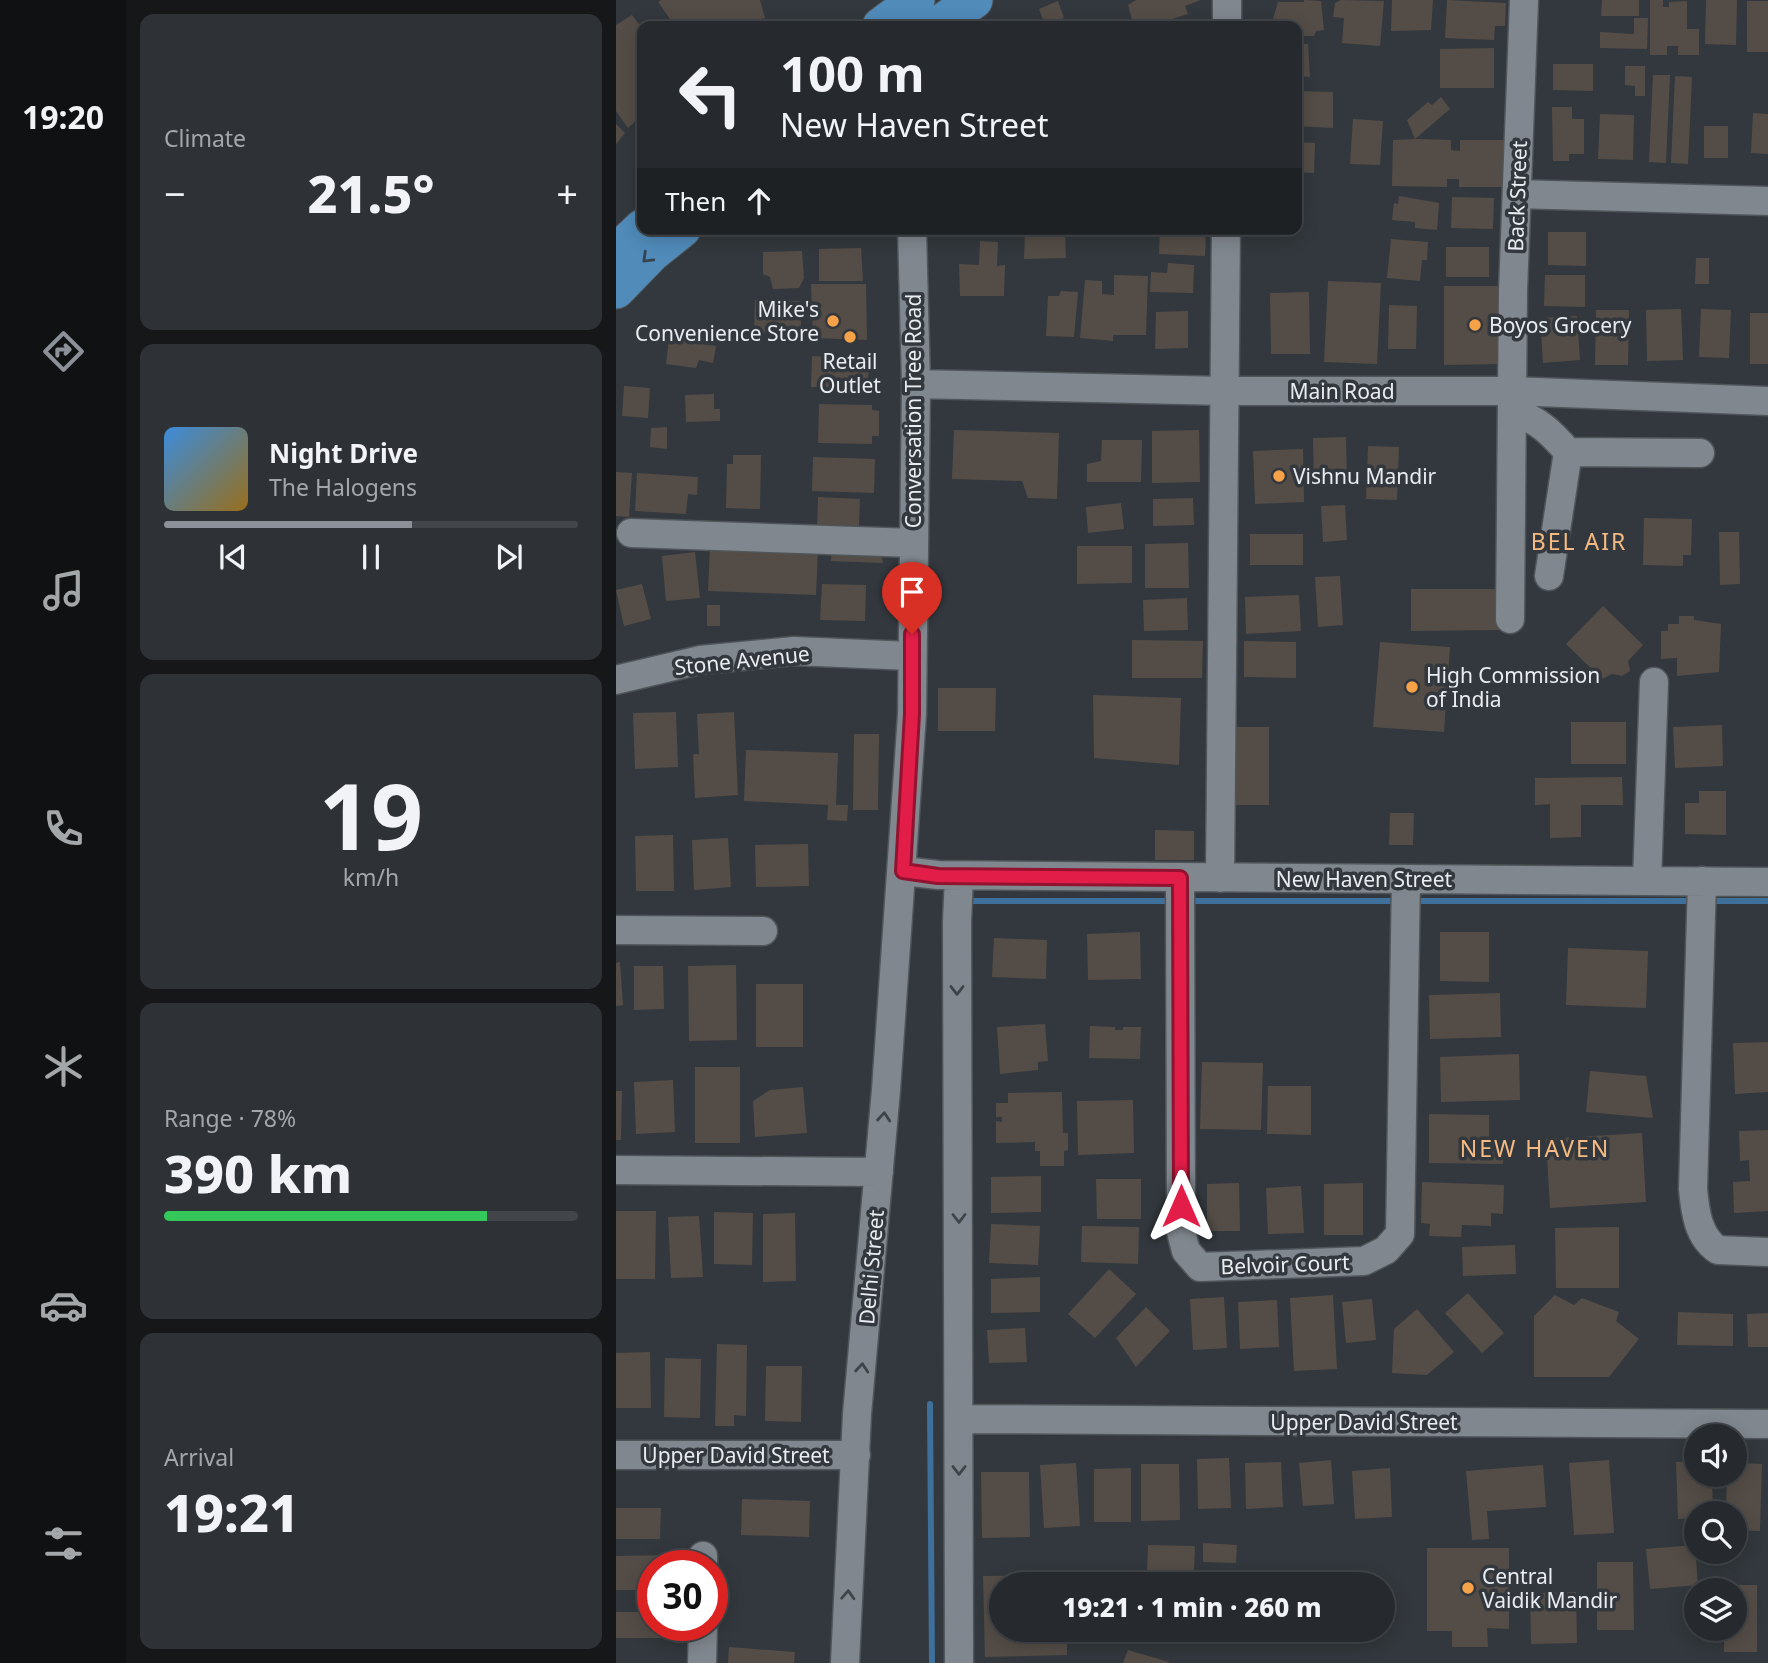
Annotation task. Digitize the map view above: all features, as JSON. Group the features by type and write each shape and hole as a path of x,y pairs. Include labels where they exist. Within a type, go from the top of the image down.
{"main road":[{"path":"944,21 974,0"},
{"path":"616,253 637,233"},
{"path":"616,290 652,253 674,235"}],"street":[{"path":"1227,0 1227,21"},
{"name":"Back Street","path":"1510,619 1513,291 1519,194 1524,0"},
{"path":"1519,194 1768,201"},
{"name":"Conversation Tree Road","path":"903,871 912,714 916,384 912,235"},
{"path":"1220,878 1226,235"},
{"name":"Main Road","path":"916,384 1512,401 1768,401"},
{"path":"1512,401 1547,428 1569,452 1700,453"},
{"path":"1549,576 1569,452"},
{"path":"631,533 914,543"},
{"name":"Stone Avenue","path":"616,680 700,660 794,651 911,656"},
{"path":"1647,881 1654,682"},
{"path":"903,871 959,882 958,1663"},
{"name":"Delhi Street","path":"845,1663 856,1455 903,871"},
{"name":"New Haven Street","path":"959,882 1180,878 1647,881 1702,894 1768,882"},
{"name":"Belvoir Court","path":"1180,878 1181,1232 1186,1251 1200,1267 1364,1261 1386,1250 1400,1234 1406,880"},
{"path":"1702,894 1693,1189 1695,1207 1705,1238 1718,1250 1768,1252"},
{"path":"616,930 763,930"},
{"path":"616,1170 879,1172"},
{"name":"Upper David Street","path":"960,1419 1768,1424"},
{"name":"Upper David Street","path":"616,1455 856,1455"},
{"path":"702,1663 703,1641"}],"building":[{"path":"760,0 765,18 753,21 671,21 658,2"},
{"path":"1136,0 1201,0 1185,6 1188,14 1166,21 1133,21 1128,5"},
{"path":"1341,0 1384,1 1380,46 1342,43 1344,18 1333,17 1335,3"},
{"path":"1392,0 1433,0 1431,30 1391,31"},
{"path":"1447,0 1506,3 1505,26 1495,26 1494,40 1445,38"},
{"path":"1602,0 1639,0 1639,16 1601,16"},
{"path":"1650,0 1663,0 1663,7 1669,7 1669,2 1687,1 1687,29 1699,29 1699,55 1678,55 1678,46 1667,46 1667,55 1650,55"},
{"path":"1706,0 1737,0 1736,45 1705,44"},
{"path":"1058,1 1064,18 1044,21 1039,9"},
{"path":"1321,1 1324,30 1316,31 1314,36 1302,36 1302,21 1272,21 1278,2"},
{"path":"1747,1 1768,1 1768,52 1747,52"},
{"path":"632,15 637,22 637,120 628,128 616,111 616,25"},
{"path":"1634,18 1648,18 1647,49 1600,48 1600,32 1634,34"},
{"path":"1302,44 1308,44 1310,77 1302,76"},
{"path":"1494,48 1494,88 1440,88 1440,49"},
{"path":"1553,64 1593,64 1593,91 1553,90"},
{"path":"1625,66 1645,66 1645,96 1635,96 1635,86 1625,85"},
{"path":"1653,75 1670,75 1666,163 1649,162"},
{"path":"1675,76 1692,77 1688,164 1671,163"},
{"path":"1302,91 1333,92 1333,128 1302,126"},
{"path":"1441,97 1450,109 1415,139 1407,120 1428,102 1432,105"},
{"path":"1552,107 1572,107 1572,119 1584,119 1584,154 1569,154 1569,161 1553,161"},
{"path":"1753,113 1768,114 1768,154 1751,153"},
{"path":"1600,114 1634,115 1633,160 1598,159"},
{"path":"1353,119 1383,121 1380,165 1350,164"},
{"path":"616,124 625,133 616,144"},
{"path":"1704,126 1728,126 1728,158 1704,158"},
{"path":"1393,140 1451,140 1451,150 1460,151 1460,140 1508,140 1508,187 1459,187 1459,179 1447,179 1447,187 1392,186"},
{"path":"1302,142 1315,143 1314,173 1302,172"},
{"path":"1399,196 1439,203 1437,230 1415,228 1415,222 1392,220 1394,203 1398,204"},
{"path":"1452,197 1494,198 1493,229 1451,228"},
{"path":"1548,232 1586,232 1586,266 1548,265"},
{"path":"1025,235 1065,235 1066,258 1024,259"},
{"path":"1160,235 1206,235 1205,256 1159,254"},
{"path":"1391,239 1428,242 1427,260 1422,260 1420,281 1387,278"},
{"path":"980,241 998,242 997,266 1005,265 1004,296 960,296 959,264 979,265"},
{"path":"1446,247 1489,247 1489,277 1446,277"},
{"path":"861,248 863,281 819,281 819,249"},
{"path":"802,251 804,278 799,288 773,289 770,277 763,274 763,252"},
{"path":"1696,258 1709,258 1709,284 1695,284"},
{"path":"1168,263 1194,265 1193,293 1150,292 1151,272 1167,273"},
{"path":"1114,275 1148,276 1146,335 1113,335 1113,341 1080,338 1085,280 1102,281 1102,294 1114,295"},
{"path":"1545,275 1585,275 1585,307 1544,306"},
{"path":"1328,281 1381,283 1377,364 1324,362"},
{"path":"811,284 866,284 867,340 813,338"},
{"name":"Boyos Grocery","path":"1444,286 1505,286 1505,364 1444,365"},
{"path":"1061,291 1078,292 1074,337 1046,336 1048,296 1059,296"},
{"path":"1309,292 1310,354 1271,354 1270,293"},
{"path":"755,300 801,301 801,332 754,333"},
{"path":"1389,305 1417,306 1416,349 1388,349"},
{"path":"1681,309 1683,360 1647,361 1646,310"},
{"path":"1701,309 1731,310 1729,358 1699,357"},
{"path":"1596,310 1629,310 1628,365 1595,365"},
{"path":"1188,311 1188,348 1155,349 1156,312"},
{"path":"1750,313 1768,313 1768,364 1750,364"},
{"path":"1577,316 1580,360 1543,363 1540,318"},
{"path":"670,331 702,335 701,344 716,346 713,363 699,360 696,368 666,364"},
{"path":"812,356 869,359 868,387 811,387"},
{"path":"624,386 650,388 648,418 622,416"},
{"path":"714,394 714,409 720,409 720,421 686,422 685,395"},
{"path":"819,404 872,405 872,410 879,411 879,436 872,436 872,444 818,443"},
{"path":"667,427 667,449 650,447 651,428"},
{"path":"954,430 1059,433 1057,499 1028,498 1022,481 952,479"},
{"path":"1199,430 1200,482 1152,483 1152,431"},
{"path":"1346,437 1347,483 1314,484 1313,438"},
{"path":"1102,440 1142,440 1141,482 1087,482 1087,464 1101,461"},
{"path":"1368,446 1399,447 1397,500 1366,499"},
{"name":"Vishnu Mandir","path":"1303,449 1304,502 1255,504 1253,451"},
{"path":"733,455 761,455 760,509 726,508 727,464 733,464"},
{"path":"813,457 875,459 874,493 812,491"},
{"path":"616,472 632,473 629,517 616,516"},
{"path":"637,473 698,477 697,495 688,494 686,514 635,511"},
{"path":"818,497 860,499 859,526 835,525 835,530 817,529"},
{"path":"1193,498 1194,525 1153,526 1153,499"},
{"path":"1121,503 1124,529 1088,533 1086,507"},
{"path":"1345,505 1347,540 1323,542 1321,506"},
{"path":"1644,518 1692,519 1691,555 1683,555 1683,566 1643,565"},
{"path":"1719,532 1739,532 1740,584 1720,585"},
{"path":"1250,534 1303,534 1303,565 1250,565"},
{"path":"1188,543 1189,588 1145,588 1145,544"},
{"path":"1077,546 1132,546 1132,583 1077,584"},
{"path":"710,547 818,551 816,595 708,591"},
{"path":"832,550 881,553 883,563 831,561"},
{"path":"695,552 700,598 666,601 662,556"},
{"path":"1340,576 1343,625 1318,627 1315,577"},
{"path":"642,584 651,619 624,626 616,590"},
{"path":"822,584 866,585 865,621 820,620"},
{"path":"1411,589 1501,589 1501,630 1411,631"},
{"path":"1299,595 1301,631 1246,634 1245,597"},
{"path":"1187,598 1188,630 1144,631 1143,600"},
{"path":"707,605 720,605 720,626 707,626"},
{"path":"1603,606 1643,645 1628,661 1630,671 1622,676 1612,674 1602,679 1566,644"},
{"path":"1679,616 1694,616 1694,620 1721,624 1719,672 1677,676 1677,658 1661,659 1661,631 1668,631 1668,624 1679,624"},
{"path":"1132,640 1203,641 1202,678 1132,678"},
{"path":"1244,641 1296,642 1296,678 1244,677"},
{"name":"High Commission of India","path":"1380,642 1450,647 1444,732 1373,727"},
{"path":"938,688 996,688 995,731 938,731"},
{"path":"1093,695 1181,698 1179,765 1094,758"},
{"path":"676,712 678,767 635,769 633,713"},
{"path":"734,712 738,795 695,798 693,754 699,754 697,714"},
{"path":"1571,722 1626,722 1626,764 1571,764"},
{"path":"1722,725 1723,766 1675,768 1673,727"},
{"path":"1233,727 1269,727 1269,805 1233,805"},
{"path":"854,734 879,734 878,810 853,810"},
{"path":"746,750 838,753 836,805 848,805 847,821 827,820 828,805 744,801"},
{"path":"1622,777 1623,805 1581,805 1581,837 1550,838 1550,804 1535,805 1535,778"},
{"path":"1699,791 1726,791 1726,835 1685,834 1685,803 1699,803"},
{"path":"1390,813 1414,813 1413,845 1389,845"},
{"path":"1155,830 1194,831 1194,860 1155,860"},
{"path":"673,835 674,891 636,891 635,836"},
{"path":"728,838 731,887 694,890 692,840"},
{"path":"808,844 809,886 756,887 755,845"},
{"path":"1140,932 1141,979 1088,980 1087,934"},
{"path":"1440,932 1489,932 1489,982 1440,981"},
{"path":"994,938 1047,940 1046,979 992,977"},
{"path":"1568,948 1648,951 1646,1008 1566,1005"},
{"path":"620,962 623,1005 616,1006 616,963"},
{"path":"736,965 737,1040 689,1041 688,966"},
{"path":"634,966 663,966 664,1009 634,1010"},
{"path":"756,984 803,984 803,1047 756,1047"},
{"path":"1500,993 1501,1037 1430,1039 1429,995"},
{"path":"1045,1024 1048,1061 1038,1062 1038,1070 1000,1074 997,1027"},
{"path":"1090,1026 1115,1027 1115,1030 1141,1027 1140,1059 1089,1058"},
{"path":"1768,1042 1768,1092 1735,1094 1733,1043"},
{"path":"1519,1054 1520,1100 1441,1102 1440,1057"},
{"path":"1202,1062 1263,1063 1261,1130 1200,1129"},
{"path":"695,1067 740,1067 740,1143 695,1143"},
{"path":"1590,1071 1646,1076 1653,1118 1586,1112"},
{"path":"673,1080 675,1132 636,1134 634,1082"},
{"path":"1268,1086 1311,1086 1311,1135 1267,1134"},
{"path":"803,1087 807,1133 755,1137 753,1101 770,1090"},
{"path":"616,1091 622,1091 621,1140 616,1140"},
{"path":"1062,1092 1063,1133 1068,1133 1064,1166 1040,1166 1040,1151 1035,1151 1035,1142 996,1143 996,1121 1002,1122 1002,1117 996,1117 996,1103 1008,1103 1008,1093"},
{"path":"1133,1100 1134,1153 1078,1155 1077,1101"},
{"path":"1429,1114 1489,1115 1489,1140 1504,1140 1503,1164 1429,1163"},
{"path":"1768,1130 1768,1211 1734,1213 1733,1182 1750,1181 1749,1160 1740,1161 1739,1131"},
{"path":"1642,1133 1646,1202 1550,1208 1546,1139"},
{"path":"1041,1176 1041,1212 991,1213 991,1177"},
{"path":"1096,1179 1141,1179 1141,1219 1097,1219"},
{"path":"1422,1182 1504,1185 1503,1214 1491,1213 1491,1226 1462,1225 1461,1237 1429,1236 1430,1224 1421,1223"},
{"path":"1239,1183 1240,1231 1207,1231 1207,1184"},
{"path":"1363,1183 1363,1235 1324,1235 1324,1184"},
{"path":"1301,1186 1304,1233 1268,1234 1266,1188"},
{"path":"616,1211 656,1211 655,1279 616,1279"},
{"path":"714,1212 753,1213 752,1265 714,1264"},
{"path":"795,1213 796,1281 763,1282 763,1214"},
{"path":"699,1216 703,1277 671,1278 668,1217"},
{"path":"991,1224 1040,1226 1038,1265 989,1263"},
{"path":"1082,1226 1139,1227 1138,1264 1081,1262"},
{"path":"1619,1227 1619,1288 1556,1288 1555,1228"},
{"path":"1515,1245 1516,1274 1463,1276 1462,1247"},
{"path":"1109,1269 1136,1294 1095,1338 1068,1314"},
{"path":"1040,1277 1040,1312 991,1313 991,1279"},
{"path":"1468,1293 1504,1333 1482,1353 1445,1313"},
{"path":"1333,1295 1337,1369 1294,1371 1290,1298"},
{"path":"1555,1295 1574,1305 1582,1298 1619,1312 1616,1321 1639,1339 1609,1377 1534,1377 1534,1316"},
{"path":"1224,1297 1227,1348 1193,1350 1190,1299"},
{"path":"1372,1299 1376,1340 1346,1343 1342,1302"},
{"path":"1277,1300 1279,1347 1240,1349 1238,1302"},
{"path":"1146,1307 1170,1331 1136,1367 1116,1338"},
{"path":"1417,1309 1454,1352 1427,1375 1392,1373 1394,1329"},
{"path":"1678,1312 1733,1314 1733,1346 1677,1345"},
{"path":"1768,1313 1768,1347 1748,1347 1747,1314"},
{"path":"1025,1328 1027,1362 989,1363 987,1330"},
{"path":"717,1344 747,1345 746,1416 734,1415 734,1426 715,1426"},
{"path":"650,1352 651,1408 616,1408 616,1353"},
{"path":"665,1358 701,1359 700,1418 664,1417"},
{"path":"766,1366 802,1366 801,1422 765,1421"},
{"path":"1229,1458 1231,1508 1198,1509 1197,1459"},
{"path":"1331,1460 1334,1504 1303,1506 1299,1463"},
{"path":"1609,1460 1614,1533 1574,1535 1569,1463"},
{"path":"1281,1462 1283,1507 1246,1509 1245,1463"},
{"path":"1676,1462 1684,1462 1684,1487 1712,1487 1713,1501 1684,1501 1684,1519 1678,1519"},
{"path":"1076,1463 1080,1526 1044,1528 1040,1465"},
{"path":"1747,1463 1762,1464 1760,1531 1747,1530 1747,1501 1726,1501 1727,1487 1747,1487"},
{"path":"1141,1464 1179,1464 1180,1520 1141,1521"},
{"path":"1543,1465 1546,1507 1487,1511 1489,1539 1472,1540 1466,1471"},
{"path":"1131,1468 1131,1522 1094,1522 1094,1469"},
{"path":"1390,1468 1392,1517 1355,1519 1352,1471"},
{"path":"981,1472 1029,1472 1030,1537 982,1538"},
{"path":"742,1499 810,1501 809,1537 741,1535"},
{"path":"616,1508 661,1508 660,1539 616,1539"},
{"path":"1203,1543 1237,1545 1236,1563 1203,1562"},
{"path":"1148,1545 1195,1546 1194,1572 1131,1572 1147,1571"},
{"path":"1684,1546 1684,1564 1696,1564 1697,1578 1684,1578 1684,1586 1650,1589 1646,1549"},
{"name":"Central Vaidik Mandir","path":"1427,1548 1509,1548 1509,1629 1487,1628 1488,1647 1452,1647 1452,1631 1427,1631"},
{"path":"616,1556 637,1556 637,1590 616,1590"},
{"path":"1597,1562 1633,1562 1634,1630 1597,1630"},
{"path":"983,1576 989,1576 989,1642 1067,1642 1067,1655 985,1657"},
{"path":"1747,1585 1757,1585 1757,1652 1724,1652 1724,1641 1747,1641"},
{"path":"1576,1592 1577,1643 1531,1644 1530,1593"},
{"path":"616,1612 637,1612 637,1638 616,1638"},
{"path":"729,1647 795,1652 794,1663 728,1663"},
{"path":"1128,1650 1169,1662 1169,1663 1123,1663"}],"waterway":[{"path":"967,901 1173,901"},
{"path":"1187,901 1397,901"},
{"path":"1411,901 1694,901"},
{"path":"1709,901 1768,901"},
{"path":"930,1404 932,1663"}],"place":[{"name":"Mike's Convenience Store","path":"833,321"},
{"name":"Boyos Grocery","path":"1475,325"},
{"name":"Retail Outlet","path":"850,337"},
{"name":"Vishnu Mandir","path":"1279,476"},
{"name":"High Commission of India","path":"1412,687"},
{"name":"Central Vaidik Mandir","path":"1468,1588"}],"district":[{"name":"BEL AIR","path":"1579,541"},
{"name":"NEW HAVEN","path":"1535,1148"}],"route":[{"path":"912,634 912,714 903,871 938,876 1180,878 1181,1206"}]}
